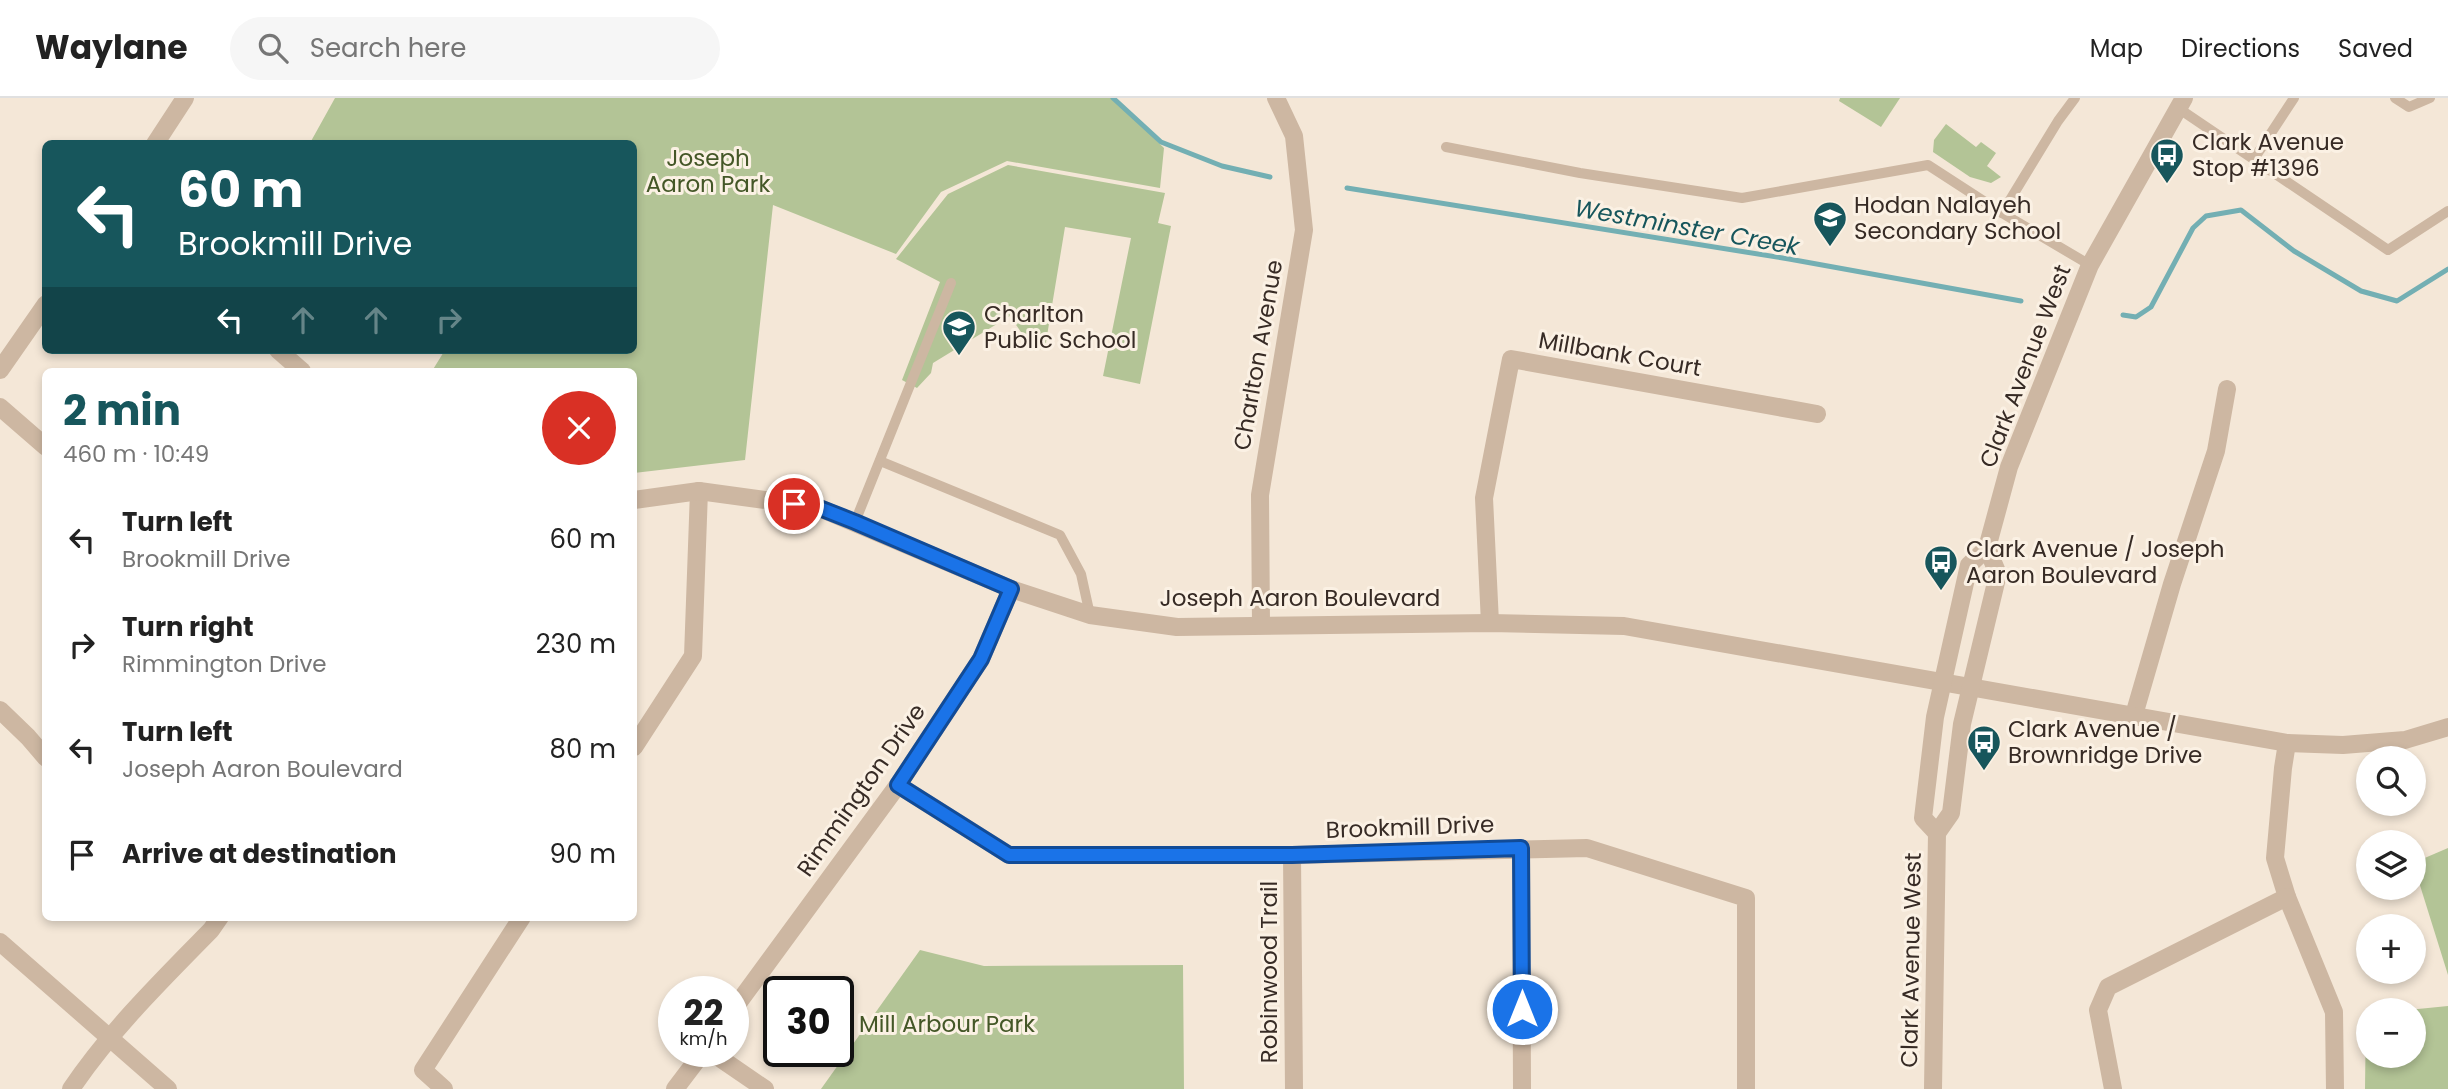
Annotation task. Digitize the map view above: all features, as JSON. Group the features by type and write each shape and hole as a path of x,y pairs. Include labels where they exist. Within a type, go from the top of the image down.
{"street":[{"path":"158,140 185,98"},
{"name":"Charlton Avenue","path":"1261,625 1259,495 1304,230 1294,136 1276,98"},
{"name":"Clark Avenue West","path":"1937,833 1923,818 1942,681 1969,565 1987,548 2009,467 2090,265 2181,103"},
{"path":"0,370 42,310"},
{"path":"283,354 299,368"},
{"name":"Millbank Court","path":"1490,623 1484,498 1511,359 1817,414"},
{"path":"2134,715 2172,584 2216,451 2227,389"},
{"path":"0,407 42,444"},
{"path":"637,742 693,656 699,491"},
{"name":"Joseph Aaron Boulevard","path":"637,500 699,491 817,507 1011,589 1090,615 1177,627 1490,623 1624,626 2287,743 2343,746 2405,740 2448,727"},
{"name":"Clark Avenue West","path":"1933,1089 1937,833 1951,813 1960,732 1998,574 1987,548"},
{"name":"Rimmington Drive","path":"749,988 898,785 981,659 1011,589"},
{"path":"0,710 42,753"},
{"path":"2287,743 2275,858 2287,897 2334,1012 2335,1089"},
{"name":"Brookmill Drive","path":"898,785 1009,855 1292,855 1587,848 1746,898 1746,1089"},
{"path":"1521,848 1522,1089"},
{"name":"Robinwood Trail","path":"1292,855 1294,1089"},
{"path":"2113,1089 2098,1010 2108,987 2287,897"},
{"path":"71,1089 130,1013 217,921"},
{"path":"444,1089 422,1070 520,921"},
{"path":"0,942 168,1089"},
{"path":"676,1089 692,1067"},
{"path":"733,1067 765,1089"}],"lane":[{"path":"2002,213 2075,98"},
{"path":"2254,159 2294,98"},
{"path":"2395,98 2409,107 2430,98"},
{"path":"2181,103 2254,159 2388,250 2448,211"},
{"path":"1446,147 1580,173 1742,198 1928,165 2090,265"},
{"path":"855,522 951,283"},
{"path":"880,461 1060,535 1081,574 1090,615"}],"green space":[{"name":"Joseph Aaron Park","path":"335,98 1113,98 1164,148 1160,188 1007,161 941,192 896,254 773,205 745,460 637,473 637,368 434,368 443,354 637,354 637,140 312,140"},
{"path":"1840,98 1900,98 1881,127 1839,101"},
{"path":"1946,124 1976,147 1981,142 1996,153 1987,166 2001,177 1991,183 1970,177 1933,152 1934,140"},
{"path":"1008,165 1165,193 1158,223 1171,226 1140,384 1103,376 1131,238 1065,227 1045,348 1034,351 1010,316 933,363 931,373 917,388 902,380 940,282 896,259 948,194"},
{"path":"2448,848 2448,975 2425,900 2426,857"},
{"name":"Mill Arbour Park","path":"920,950 984,966 1183,965 1184,1089 821,1089 837,1067 854,1067 854,1043"},
{"path":"2448,1006 2448,1089 2365,1089 2365,1068 2426,1068 2426,1008"}],"waterway":[{"name":"Westminster Creek","path":"1113,98 1161,142 1222,166 1270,177"},
{"name":"Westminster Creek","path":"1347,188 1789,259 2021,301"},
{"name":"Westminster Creek","path":"2123,315 2136,317 2151,307 2193,228 2206,216 2241,210 2294,251 2361,291 2397,301 2448,269"}],"place":[{"name":"Clark Avenue Stop #1396","path":"2167,185"},
{"name":"Hodan Nalayeh Secondary School","path":"1830,248"},
{"name":"Charlton Public School","path":"959,357"},
{"name":"Clark Avenue / Joseph Aaron Boulevard","path":"1941,592"},
{"name":"Clark Avenue / Brownridge Drive","path":"1984,772"}],"route":[{"path":"794,504 817,507 1011,589 981,659 898,785 1009,855 1292,855 1521,848 1522,1009"}]}
